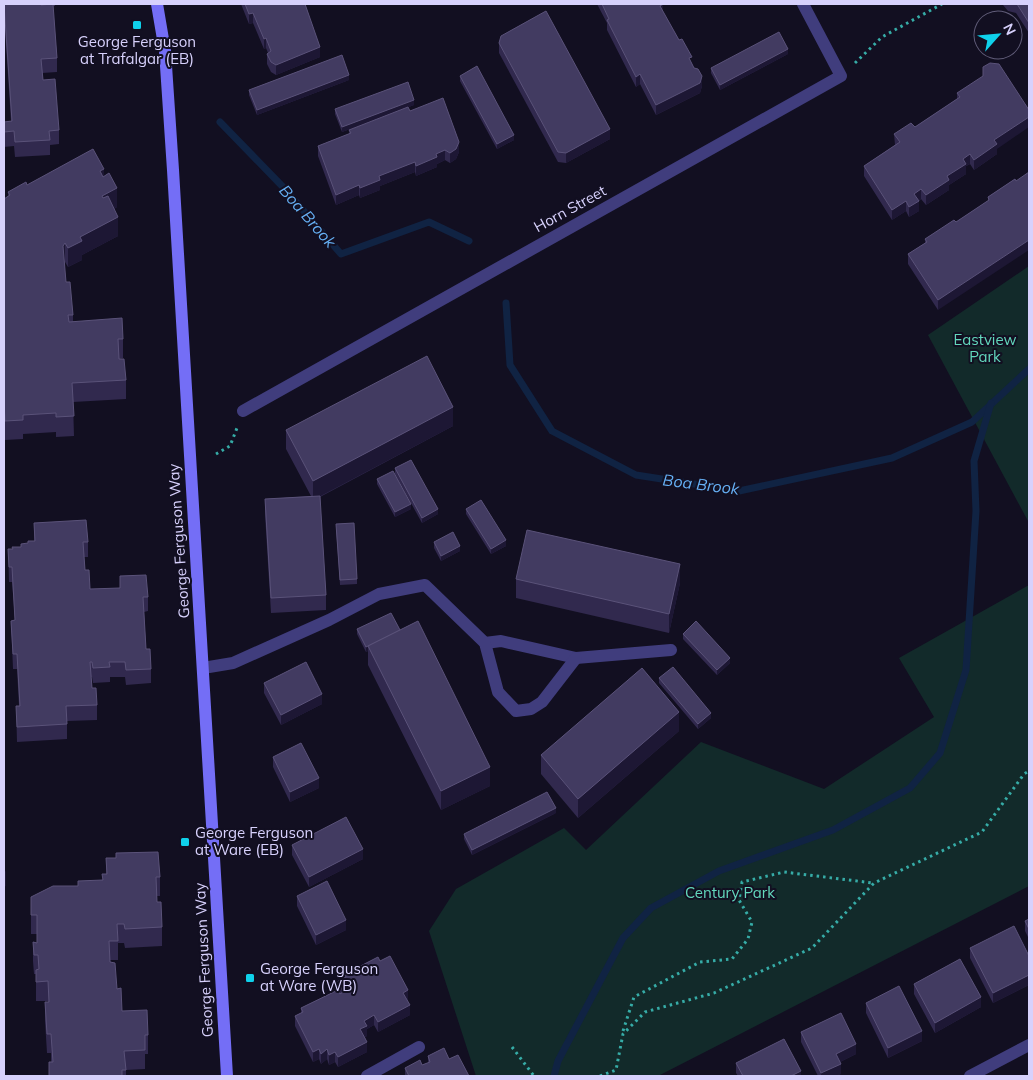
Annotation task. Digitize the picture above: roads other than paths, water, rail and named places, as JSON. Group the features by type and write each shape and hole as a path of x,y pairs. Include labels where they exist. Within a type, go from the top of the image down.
{"main road":[{"name":"George Ferguson Way","path":"157,4 165,52 173,170 228,1076"}],"street":[{"name":"Horn Street","path":"243,411 841,76 803,4"},
{"path":"203,668 233,663 329,620 379,594 426,585 485,643 498,692 516,710 531,709 542,702 576,658"},
{"path":"485,643 501,641 576,658 671,650"},
{"path":"970,1076 1029,1045"},
{"path":"367,1076 418,1046"}],"waterway":[{"name":"Boa Brook","path":"220,122 284,188 341,254 429,222 469,241"},
{"name":"Boa Brook","path":"506,303 510,365 552,431 636,475 739,491 892,458 972,422 1029,369"},
{"path":"554,1076 558,1061 623,938 651,908 719,871 833,830 910,788 940,753 966,670 976,511 974,461 991,403"}],"place":[{"name":"George Ferguson at Trafalgar (EB)","path":"137,25"},
{"name":"George Ferguson at Ware (EB)","path":"185,842"},
{"name":"George Ferguson at Ware (WB)","path":"250,978"}],"park label":[{"name":"Eastview Park","path":"985,348"},
{"name":"Century Park","path":"730,893"}]}
